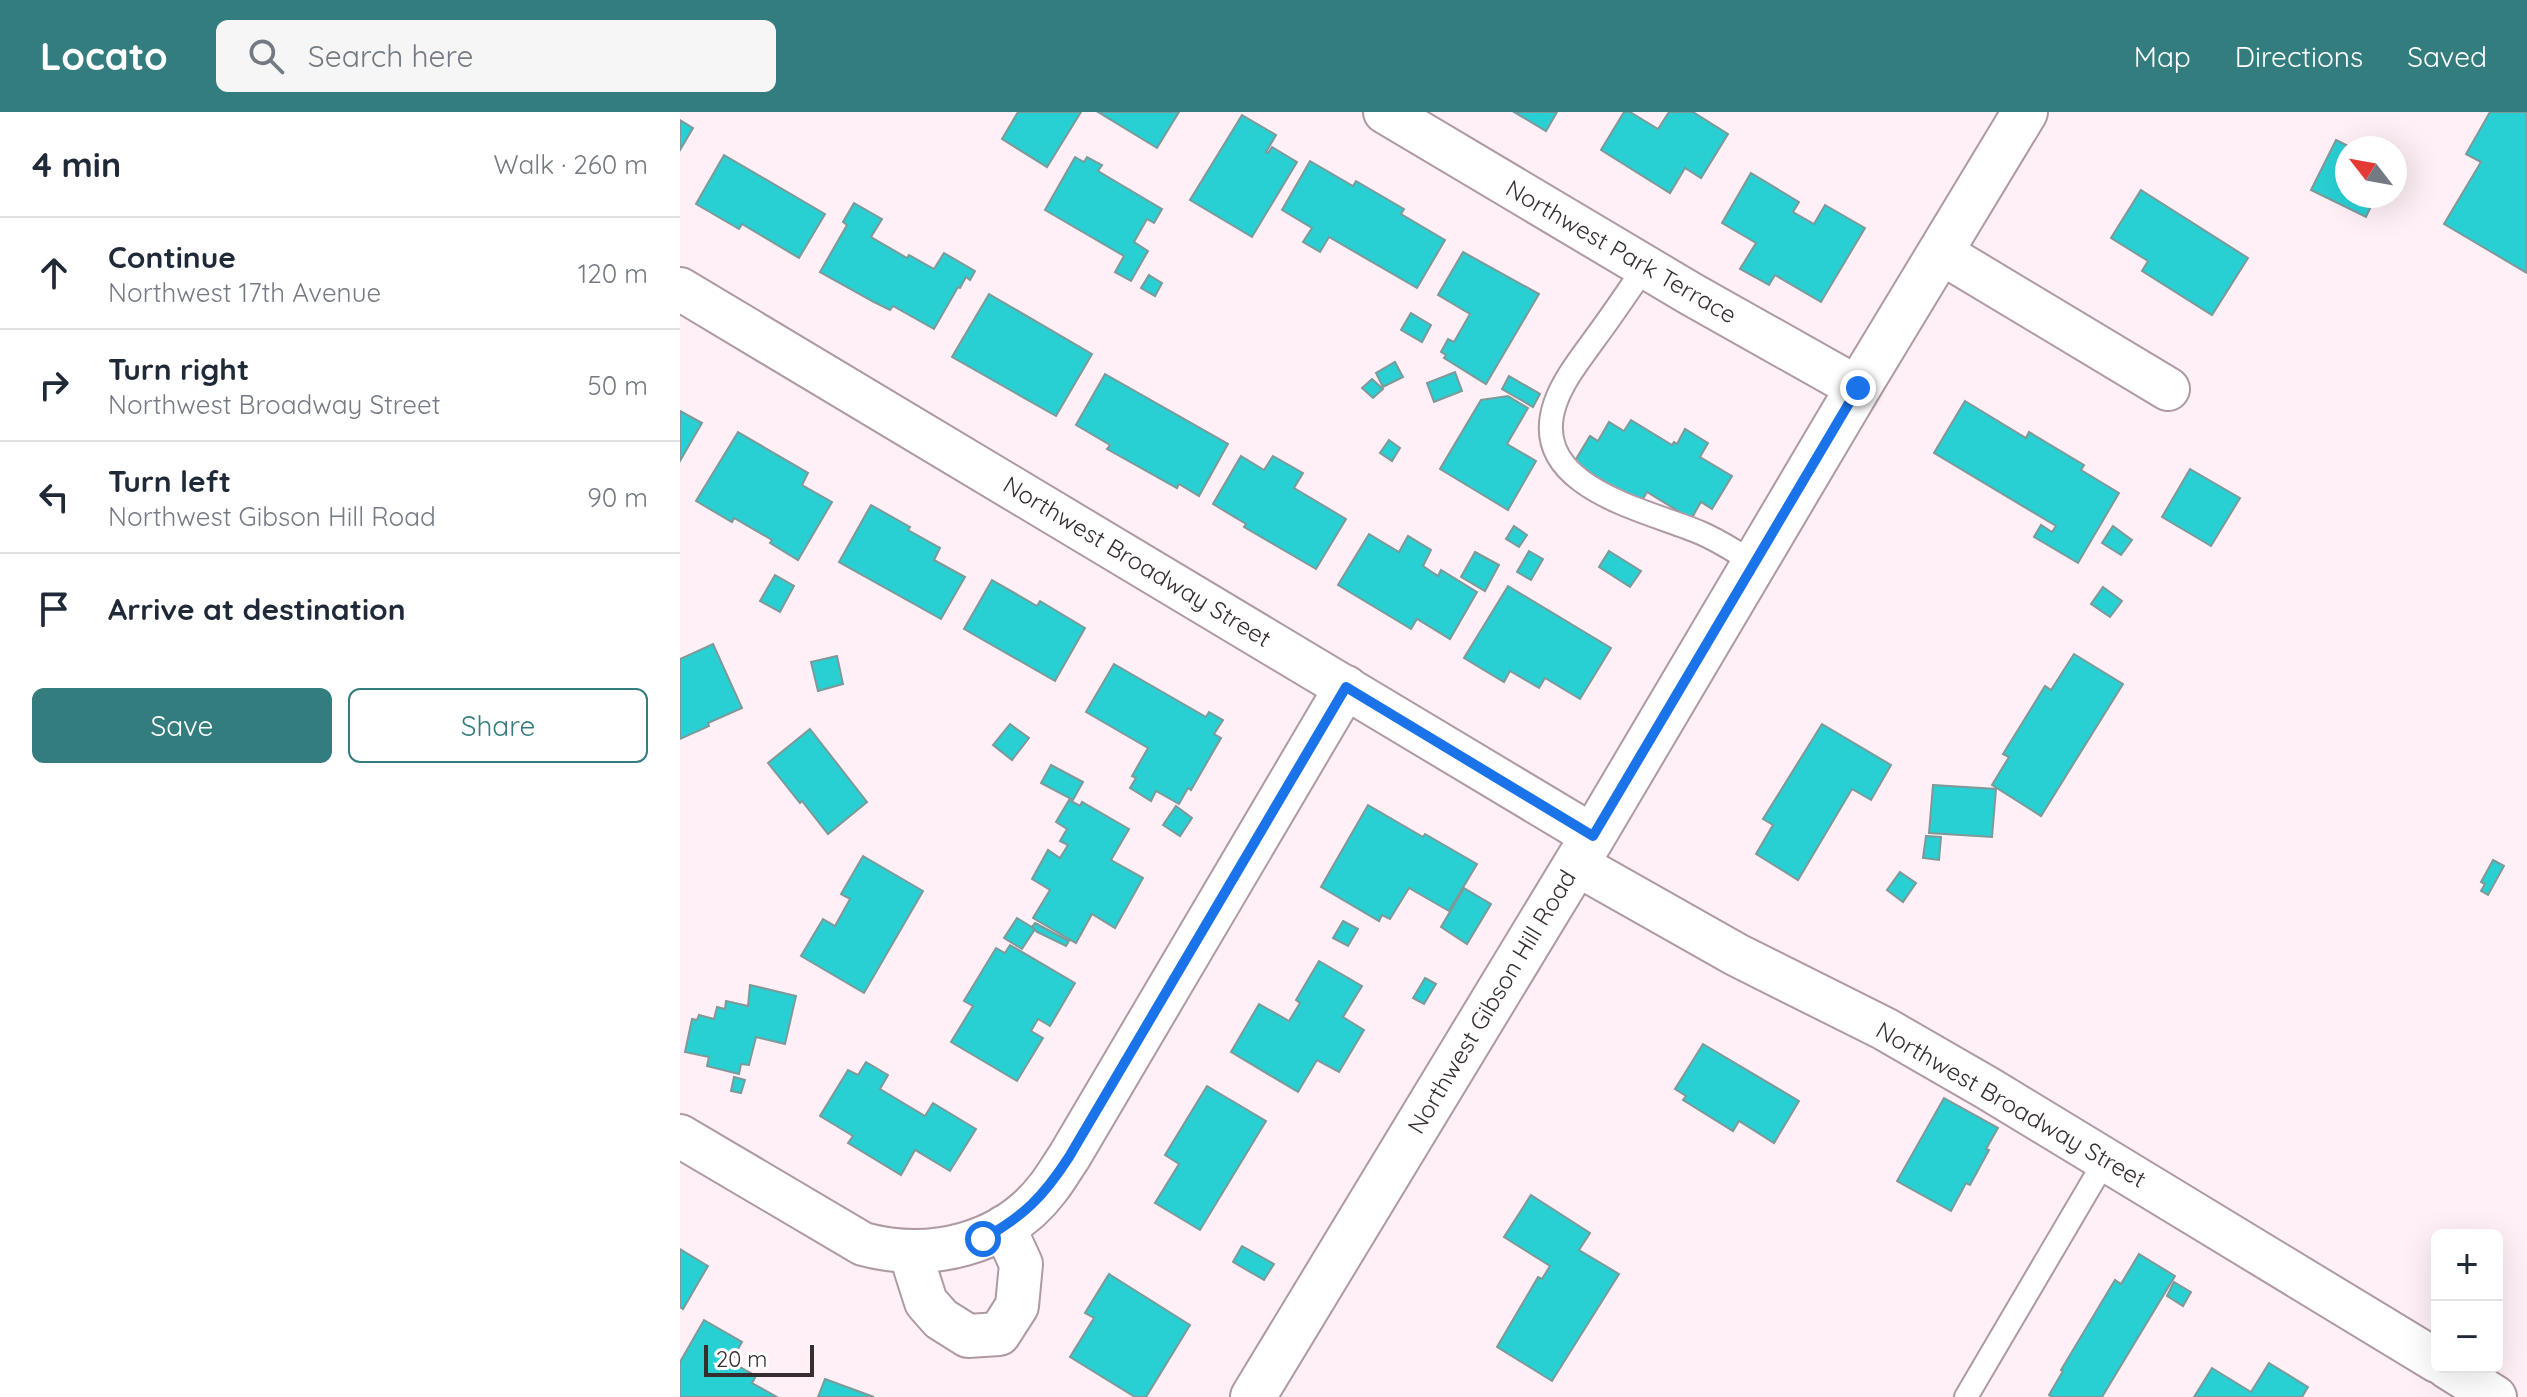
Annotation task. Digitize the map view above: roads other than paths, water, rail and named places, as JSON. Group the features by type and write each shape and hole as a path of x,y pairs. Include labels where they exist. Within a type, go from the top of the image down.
{"main road":[{"name":"Northwest Gibson Hill Road","path":"1253,1397 2025,112"}],"street":[{"name":"Northwest Park Terrace","path":"1385,112 1645,267 1858,388"},
{"path":"1940,252 2168,389"},
{"name":"Northwest Broadway Street","path":"680,289 1346,687 1737,955 1885,1029 2106,1159 2431,1357"},
{"path":"680,1136 863,1244 887,1250 910,1252 960,1247 983,1239 1018,1218 1047,1190 1069,1157 1346,687"},
{"path":"910,1252 926,1302 941,1319 968,1336 999,1334 1017,1306 1021,1264 1004,1227"},
{"path":"2457,1373 2495,1397"}],"lane":[{"path":"1645,267 1572,370 1555,404 1551,425 1554,450 1572,476 1633,509 1704,534 1755,563"},
{"path":"1966,1397 2106,1159"}]}
